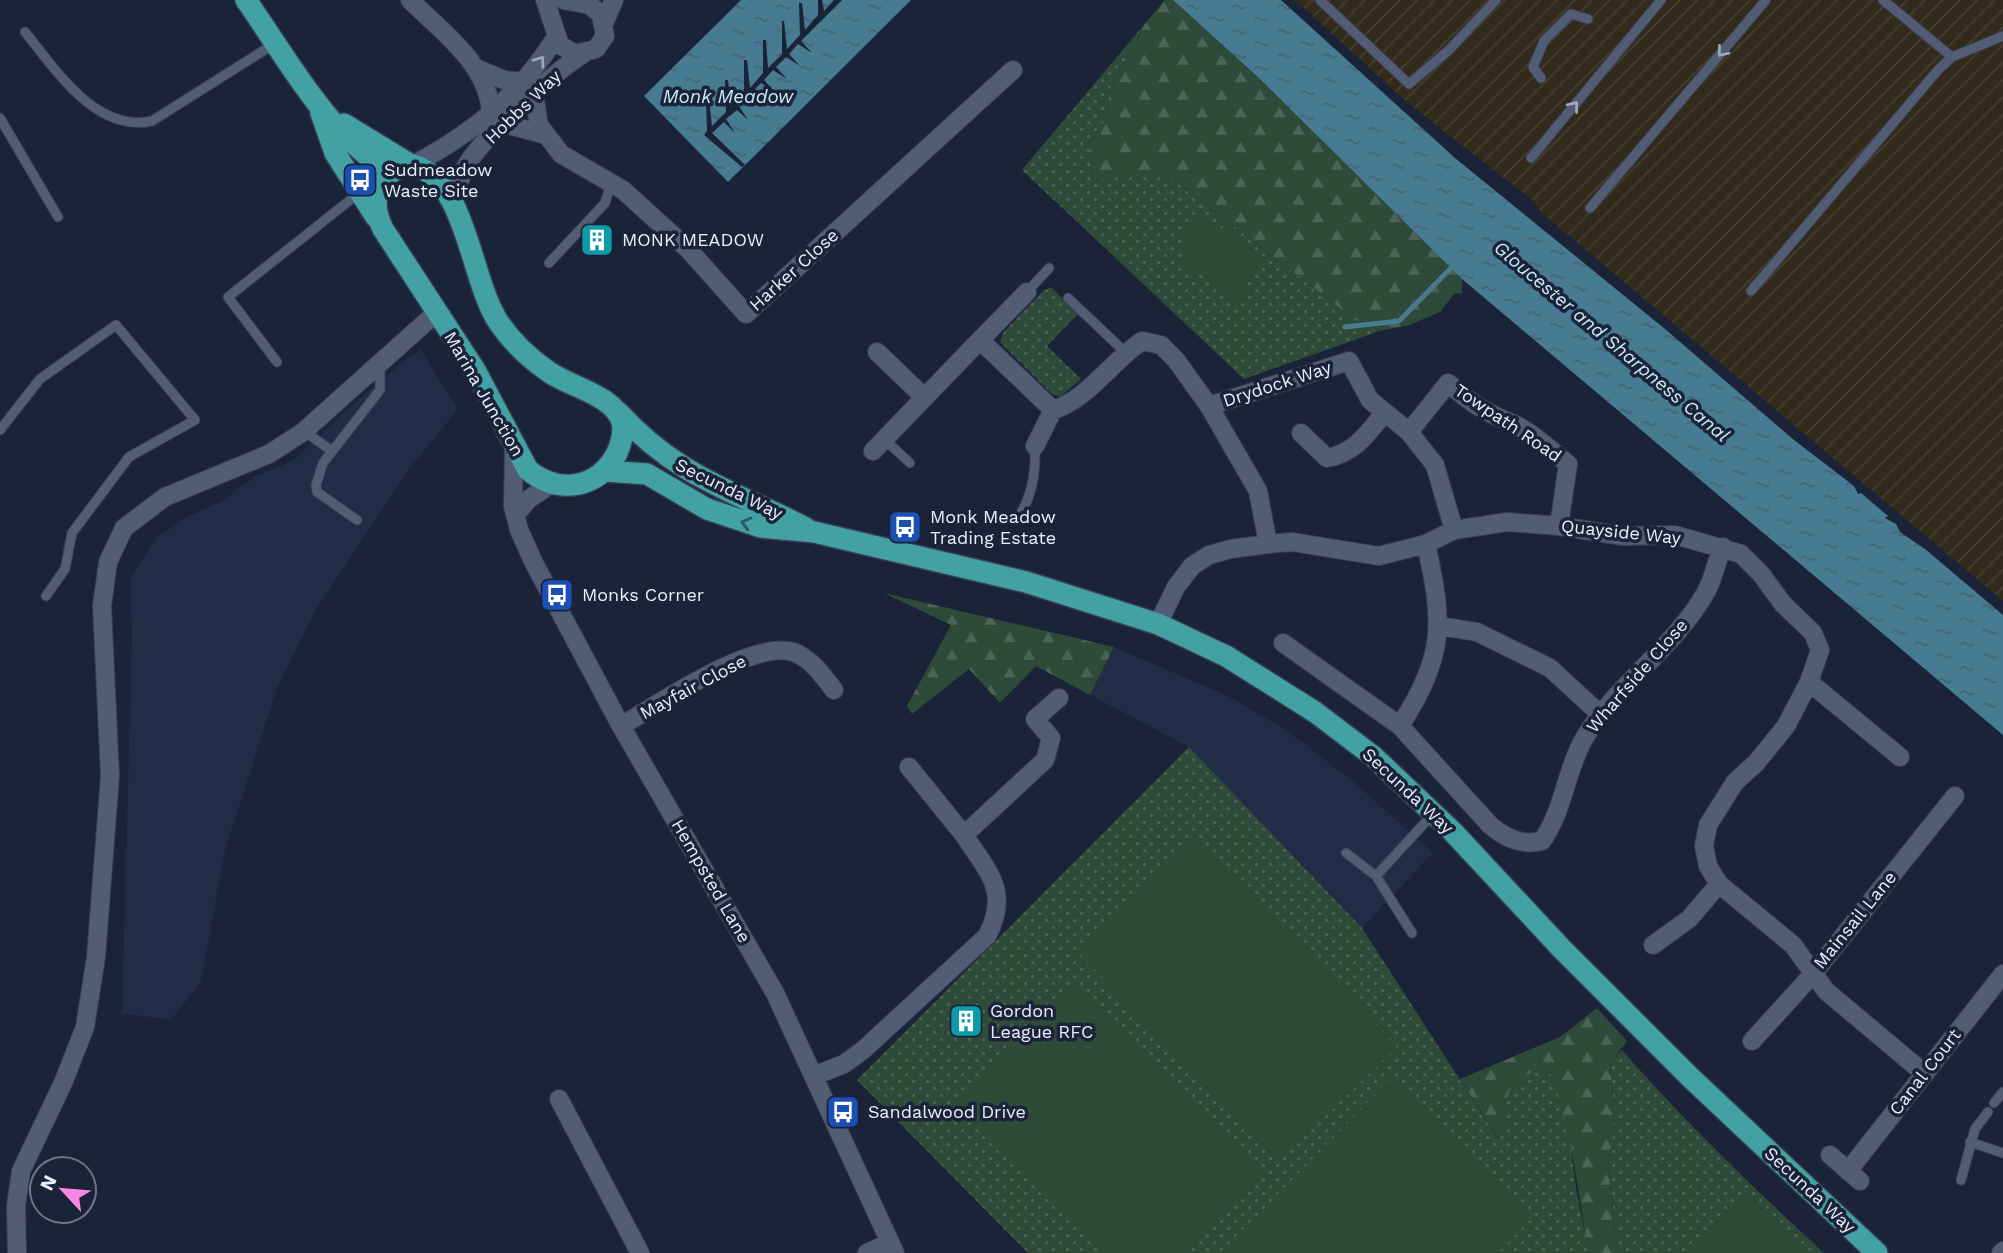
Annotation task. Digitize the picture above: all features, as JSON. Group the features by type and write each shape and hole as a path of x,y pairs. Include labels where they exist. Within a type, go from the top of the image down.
{"main road":[{"path":"246,0 319,108 365,155 390,172"},
{"path":"319,108 412,165 427,170 440,181 454,205 484,298 510,338 547,371 608,403 618,412 623,426 620,444 605,471 581,485 551,484"},
{"path":"319,108 335,153 378,220"},
{"path":"378,220 375,201 377,189 390,172 412,165"},
{"name":"Marina Junction","path":"378,220 475,370 528,470 551,484"},
{"name":"Secunda Way","path":"618,412 645,440 688,472 814,532"},
{"name":"Secunda Way","path":"605,471 647,474 690,501 733,519 761,527 814,532 1026,582 1158,624 1226,656 1315,712 1373,756 1434,814 1691,1079 1877,1253"}],"street":[{"path":"410,0 478,69 497,119 543,134"},
{"path":"545,0 556,31 567,51 583,54 601,43 606,29 605,21 596,9 578,2 562,12 556,31"},
{"path":"605,21 614,0"},
{"name":"Hobbs Way","path":"528,88 556,31"},
{"name":"Hobbs Way","path":"454,205 466,167 497,119 528,88 583,54"},
{"path":"478,69 528,88 543,134"},
{"name":"Harker Close","path":"543,134 573,164 623,190 688,249 746,314 1013,70"},
{"name":"Hobbs Way","path":"412,165 497,119"},
{"path":"878,445 1027,292"},
{"path":"17,1253 16,1206 21,1171 63,1083 85,1027 96,957 110,776 102,606 108,562 124,528 165,497 269,454 304,431 437,312"},
{"path":"980,341 1053,410"},
{"path":"1035,446 1053,410 1068,405 1125,352 1142,341 1161,345 1176,359 1209,406 1258,491 1268,544"},
{"path":"877,352 924,397"},
{"name":"Drydock Way","path":"1209,406 1349,361 1370,400 1409,432 1435,465 1454,530"},
{"name":"Towpath Road","path":"1409,432 1448,383 1477,407 1501,421 1513,424 1568,464 1559,526"},
{"path":"1301,433 1327,458 1343,455 1362,442 1385,412"},
{"name":"Hempsted Lane","path":"514,447 512,492 515,515 534,563 621,726 755,957 816,1075 892,1248"},
{"path":"515,515 527,501 551,484"},
{"name":"Quayside Way","path":"1158,624 1176,587 1192,566 1209,555 1231,548 1292,542 1379,556 1426,544 1454,530 1507,522 1559,526 1623,536 1675,535 1741,554 1761,574 1783,604 1813,633 1820,650 1809,682 1786,726 1756,763 1735,782 1708,825 1704,854 1719,884 1793,946 1826,991 1925,1074"},
{"path":"1283,643 1400,726 1425,682 1440,626 1426,544"},
{"name":"Wharfside Close","path":"1400,726 1501,835 1529,845 1542,841 1551,828 1583,740 1600,714 1629,686 1700,600 1723,547"},
{"path":"1440,626 1477,632 1550,668 1600,714"},
{"name":"Mayfair Close","path":"621,726 735,662 772,649 794,652 814,664 834,690"},
{"path":"1809,682 1900,757"},
{"path":"964,835 1045,760 1051,738 1035,719 1059,698"},
{"path":"816,1075 844,1064 862,1051 987,936 998,915 995,881 964,835 909,767"},
{"name":"Mainsail Lane","path":"1752,1041 1813,974 1955,796"},
{"path":"1653,945 1689,919 1719,884"},
{"name":"Canal Court","path":"1830,1155 1854,1176 1925,1074 2003,974"},
{"path":"559,1099 640,1253"},
{"path":"867,1253 892,1248"}],"lane":[{"path":"1320,0 1409,84 1450,50 1496,0"},
{"path":"1531,158 1661,0"},
{"path":"1590,208 1766,0"},
{"path":"1883,0 1952,57"},
{"path":"1541,78 1533,67 1544,40 1571,14 1588,19"},
{"path":"25,32 68,83 91,104 117,120 136,124 152,121 275,43"},
{"path":"1751,291 1938,70 1952,57 2003,36"},
{"path":"0,118 58,217"},
{"path":"549,263 605,203 611,184"},
{"path":"277,362 228,297 360,192"},
{"path":"1027,292 1049,268"},
{"path":"1068,298 1125,352"},
{"path":"0,430 40,379 116,325 195,420 129,457 72,533 65,569 46,596"},
{"path":"357,520 317,492 316,485 323,463 380,390 380,363"},
{"path":"304,431 332,451"},
{"path":"878,445 910,463"},
{"path":"1019,516 1027,503 1036,468 1035,446"},
{"path":"1376,876 1434,814"},
{"path":"1346,853 1376,876 1412,933"},
{"path":"1961,1180 1975,1129 2003,1092"},
{"path":"1970,1142 2003,1153"}],"shaded area":[{"path":"1295,0 2003,0 2003,601 1542,213 1532,200 1408,103"},
{"path":"420,349 458,409 409,469 314,613 277,688 225,851 201,982 171,1020 122,1013 132,632 130,579 155,539 186,517 221,502 254,477 292,461 378,382"},
{"path":"1114,647 1226,695 1288,731 1356,784 1433,853 1362,928 1189,747 1090,695"}],"green space":[{"path":"1165,0 1173,0 1260,79 1462,279 1462,293 1454,294 1440,312 1409,325 1380,331 1354,319 1166,174 1093,180 1090,142 1107,117 1110,89 1147,21"},
{"path":"1147,21 1110,89 1107,117 1090,142 1093,179 1166,174 1354,319 1380,331 1244,379 1022,170"},
{"path":"1197,212 1264,257 1247,277 1246,288 1239,298 1228,300 1205,276 1182,266 1186,233"},
{"path":"1051,287 1078,314 1047,346 1081,379 1060,397 1052,394 1000,342 1003,333 1043,291"},
{"path":"884,593 1114,647 1090,695 1036,666 1000,703 969,669 912,714 907,706 951,625"},
{"path":"1189,747 1362,928 1499,1140 1509,1085 1534,1071 1551,1074 1567,1118 1577,1194 1589,1253 1028,1253 857,1080"},
{"path":"1197,839 1397,1047 1279,1161 1079,953"},
{"path":"1076,985 1264,1173 1184,1253 1101,1253 955,1107"},
{"path":"1597,1008 1627,1041 1610,1064 1615,1118 1608,1166 1618,1253 1589,1253 1570,1140 1551,1074 1534,1071 1510,1086 1500,1141 1460,1079 1560,1037"},
{"path":"1622,1050 1720,1154 1824,1253 1618,1253 1608,1166 1615,1118 1610,1063"},
{"path":"1390,1080 1531,1219 1498,1253 1220,1253"},
{"path":"1747,1191 1812,1253 1689,1253"}],"water":[{"name":"Monk Meadow","path":"741,0 911,0 728,182 644,96"},
{"name":"Gloucester and Sharpness Canal","path":"1173,0 1281,0 1455,158 1665,329 1794,440 1854,486 1858,494 1861,493 1888,516 1885,518 1896,524 1900,532 1925,549 2003,615 2003,735 1462,279 1260,79"}],"pier":[{"path":"818,0 822,0 824,11 834,0 842,0 801,41 812,53 798,44 789,54 800,66 786,57 776,67 787,79 773,70 764,80 775,92 761,83 751,93 761,107 748,96 739,106 748,120 737,110 726,119 735,133 724,122 712,133 745,165 742,167 704,135 707,131 706,99 709,99 712,126 726,112 725,80 728,80 731,107 744,92 744,60 747,60 750,88 763,73 763,40 766,40 768,68 782,54 782,21 787,49 800,35 799,3 802,3 805,30 818,15"}],"waterway":[{"path":"1345,327 1399,321 1454,265"}],"place":[{"name":"Sudmeadow Waste Site","path":"360,180"},
{"name":"MONK MEADOW","path":"597,240"},
{"name":"Monk Meadow Trading Estate","path":"905,527"},
{"name":"Monks Corner","path":"557,595"},
{"name":"Gordon League RFC","path":"966,1021"},
{"name":"Sandalwood Drive","path":"843,1112"}]}
